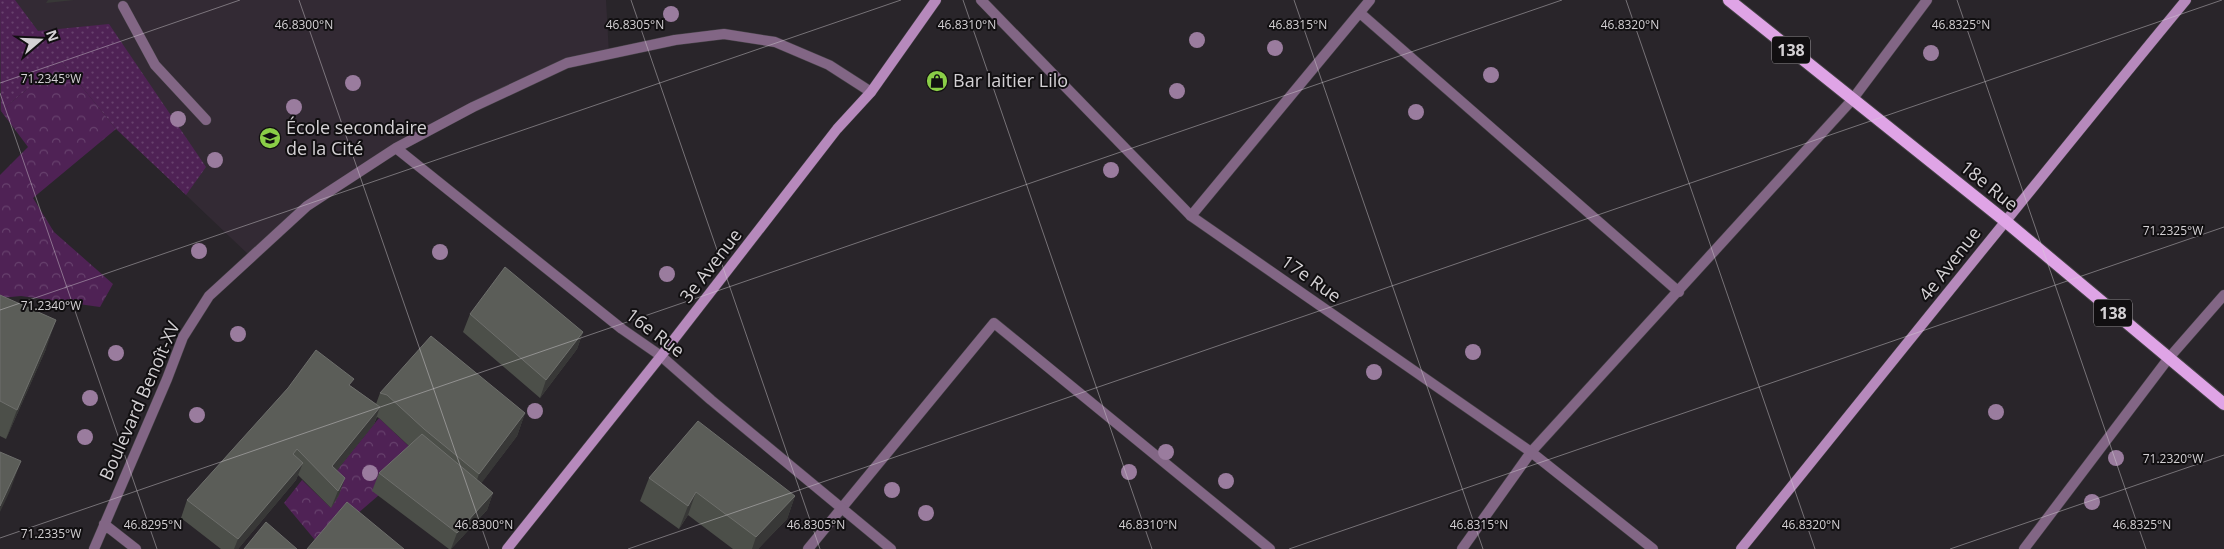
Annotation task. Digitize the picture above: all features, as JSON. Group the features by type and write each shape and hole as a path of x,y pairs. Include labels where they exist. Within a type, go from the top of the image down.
{"main road":[{"name":"18e Rue","path":"1729,0 2004,220 2224,404"}],"street":[{"name":"3e Avenue","path":"507,549 661,356 837,129 872,92 936,0"},
{"name":"17e Rue","path":"982,0 1191,216 1531,452 1653,549"},
{"path":"1191,216 1370,0"},
{"path":"1462,549 1531,452 1679,292 1852,100 1927,0"},
{"name":"4e Avenue","path":"1741,549 1962,277 2004,220 2186,0"},
{"path":"123,6 155,65 206,120"},
{"path":"1360,13 1679,292"},
{"name":"Boulevard Benoît-XV","path":"94,549 167,379 183,337 209,296 307,206 396,148 474,107 567,63 675,40 724,34 775,42 829,65 872,92"},
{"name":"16e Rue","path":"396,148 622,329 661,356 711,400 891,549"},
{"path":"2024,549 2168,359 2224,295"},
{"path":"808,549 994,323 1270,549"},
{"path":"104,524 136,549"}],"shaded area":[{"name":"École secondaire de la Cité","path":"0,0 606,0 609,54 567,63 473,107 307,206 251,257 82,96 29,147 0,110"}],"green space":[{"path":"0,0 15,0 38,31 109,24 206,167 186,195 116,129 61,61 1,111"},
{"path":"61,61 116,129 33,198 54,232 113,284 100,307 21,296 0,298 0,175 28,147 1,111"},
{"path":"379,418 415,452 379,495 320,546 284,503 302,480 331,508 326,484"}],"building":[{"path":"505,267 583,332 546,380 470,314"},
{"path":"0,295 56,320 17,410 0,401"},
{"path":"431,336 525,413 479,474 424,429 387,395 380,393"},
{"path":"316,350 354,379 349,385 380,407 332,466 345,478 338,491 297,449 293,454 303,463 238,539 187,500 288,388"},
{"path":"698,421 795,496 756,537 696,492 688,506 649,478"},
{"path":"422,434 493,493 457,533 379,473"},
{"path":"0,452 21,461 0,506"},
{"path":"347,502 404,549 307,549"},
{"path":"266,522 297,549 244,549"}],"place":[{"name":"Bar laitier Lilo","path":"937,81"},
{"name":"École secondaire de la Cité","path":"270,138"}]}
